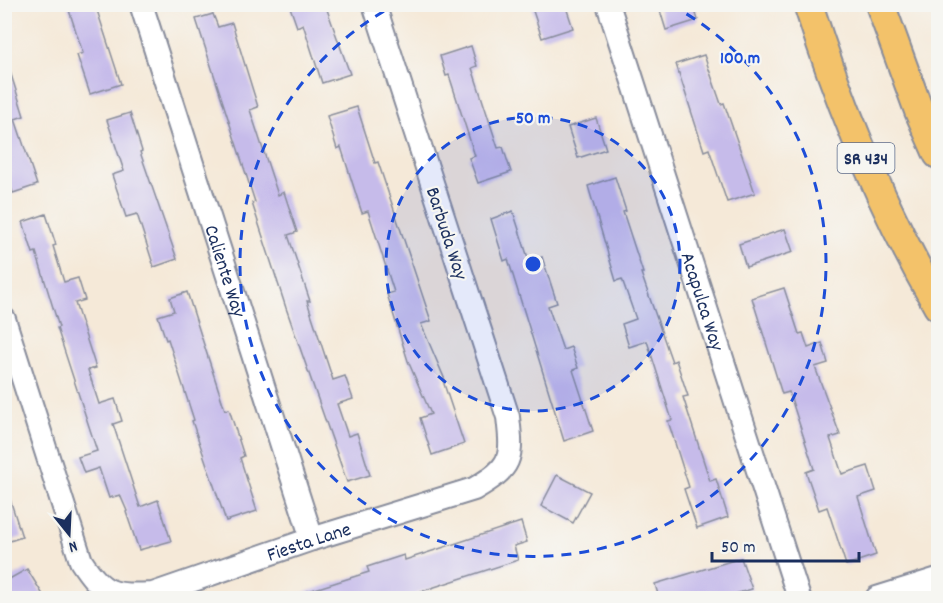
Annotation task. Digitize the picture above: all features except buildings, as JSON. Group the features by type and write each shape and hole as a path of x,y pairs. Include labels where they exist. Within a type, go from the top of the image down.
{"main road":[{"name":"SR 434","path":"808,4 821,46 855,133 891,214 939,306"},
{"path":"880,4 919,111 939,154"}],"street":[{"name":"Caliente Way","path":"141,4 312,539"},
{"name":"Barbuda Way","path":"374,4 508,417 512,446 507,464"},
{"name":"Acapulca Way","path":"608,4 799,598"},
{"name":"Fiesta Lane","path":"4,319 81,561 92,579 103,589 127,596 153,594 312,539 474,489 493,478 507,464"},
{"path":"877,598 939,579"}]}
